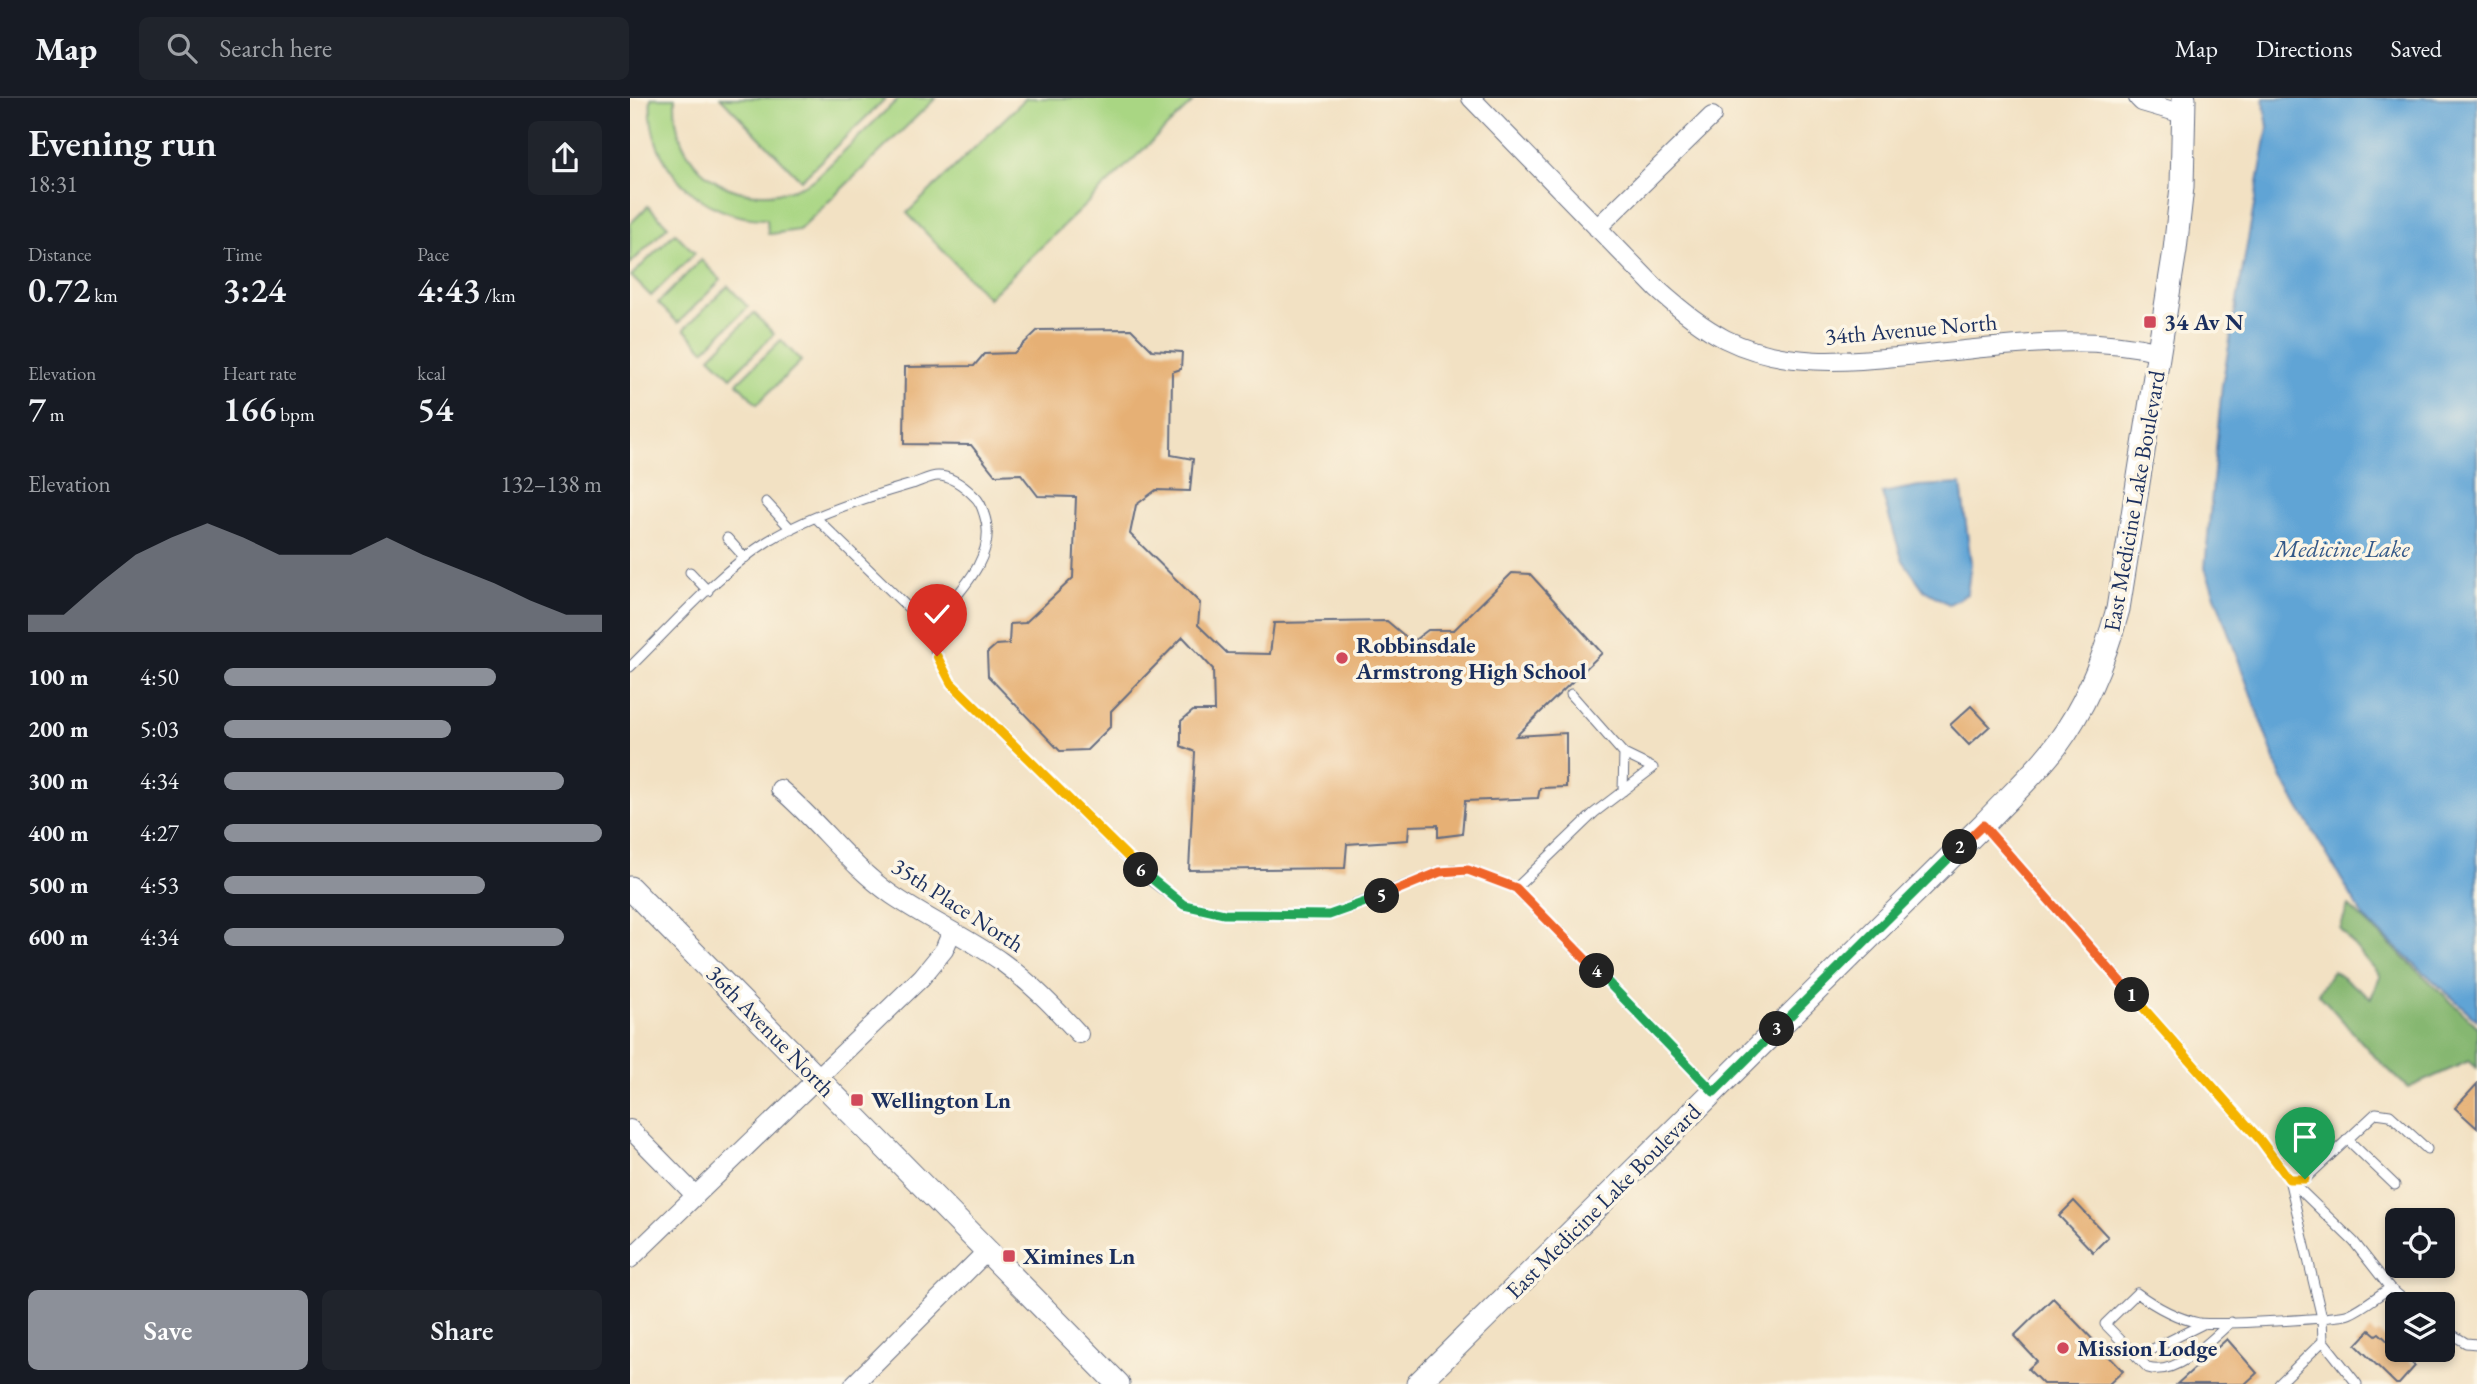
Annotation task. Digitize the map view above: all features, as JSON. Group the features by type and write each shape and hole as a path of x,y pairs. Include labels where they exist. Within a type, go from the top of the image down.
{"street":[{"name":"34th Avenue North","path":"1471,98 1657,289 1690,317 1727,339 1768,354 1811,362 2049,342 2129,344 2160,352"},
{"path":"2138,98 2142,102 2183,106"},
{"name":"East Medicine Lake Boulevard","path":"1418,1384 1983,825 2056,746 2078,710 2109,643 2118,610 2160,352 2182,187 2183,106"},
{"path":"1597,228 1712,116"},
{"name":"35th Place North","path":"780,789 806,811 852,860 891,894 1000,960 1030,983 1079,1034"},
{"name":"36th Avenue North","path":"630,888 1118,1384"},
{"path":"630,1259 922,977 944,950 952,931"},
{"path":"630,1129 696,1196"},
{"path":"854,1384 874,1378 988,1251"}],"lane":[{"path":"630,667 708,591 768,541 816,518 938,476 962,484 979,500 988,526 983,557 967,582 929,628"},
{"path":"766,502 791,529"},
{"path":"816,518 929,628 937,656 951,683 1150,880 1184,905 1224,914 1329,915 1440,872 1468,870 1516,888 1714,1092"},
{"path":"727,538 746,558"},
{"path":"690,572 708,591"},
{"path":"1516,888 1594,813 1653,768 1624,754 1571,694"},
{"path":"1623,791 1624,754"},
{"path":"1983,825 2261,1141 2289,1179 2354,1242 2395,1292"},
{"path":"2289,1179 2305,1179 2376,1113 2390,1115 2427,1149"},
{"path":"2347,1139 2395,1185"},
{"path":"2289,1179 2322,1318 2323,1342 2357,1384"},
{"path":"2231,1322 2196,1352 2166,1369 2157,1371 2148,1368 2105,1324 2137,1293 2162,1310 2203,1324 2231,1322 2322,1318 2348,1315 2390,1288"},
{"path":"2137,1357 2203,1324"},
{"path":"2455,1336 2466,1343 2477,1344"},
{"path":"2279,1384 2323,1342"}],"green space":[{"path":"651,98 675,98 676,120 683,143 694,163 710,178 729,188 749,193 771,194 794,189 815,179 899,98 936,98 799,230 768,234 767,219 743,217 721,210 700,199 682,184 657,145"},
{"path":"721,98 886,98 801,180"},
{"path":"1026,98 1190,98 1193,102 988,298 907,213"},
{"path":"648,206 668,226 630,264 630,224"},
{"path":"675,233 695,253 651,296 631,276"},
{"path":"701,260 721,280 678,323 658,303"},
{"path":"728,286 748,307 704,350 684,329"},
{"path":"754,313 774,334 731,377 710,357"},
{"path":"781,340 801,361 757,404 737,383"},
{"path":"2348,905 2477,1026 2477,1068 2469,1061 2408,1088 2374,1056 2318,993 2333,971 2371,998 2380,976 2340,929"}],"water":[{"name":"Medicine Lake","path":"2263,98 2477,98 2477,1020 2365,919 2281,777 2205,568 2222,385 2268,127"},
{"path":"1961,484 1971,563 1967,594 1949,604 1924,590 1902,559 1882,493 1919,486"}],"building":[{"path":"1131,329 1152,350 1182,352 1181,369 1172,372 1171,455 1193,459 1190,491 1156,490 1136,505 1130,534 1200,603 1198,625 1227,653 1270,654 1274,623 1387,621 1412,642 1428,630 1454,630 1512,573 1530,574 1602,653 1516,736 1566,733 1566,787 1540,788 1538,798 1465,801 1462,834 1438,837 1438,825 1409,826 1408,840 1347,844 1345,868 1189,870 1195,752 1181,746 1181,721 1193,711 1214,711 1213,669 1183,637 1111,711 1111,726 1087,750 1060,751 988,676 987,653 996,645 1009,644 1010,624 1025,623 1073,578 1076,497 1038,496 1021,474 995,475 971,445 904,444 905,367 974,366 984,354 1014,353 1038,330"},
{"path":"1971,706 1990,726 1969,745 1950,725"},
{"path":"2477,1084 2477,1128 2455,1108"},
{"path":"2074,1201 2108,1237 2093,1252 2059,1216"},
{"name":"Mission Lodge","path":"2053,1298 2123,1371 2109,1384 2043,1384 2028,1369 2037,1361 2014,1336"},
{"path":"2370,1330 2376,1335 2379,1333 2385,1338 2385,1362 2411,1362 2415,1366 2396,1384 2356,1345"},
{"path":"2227,1339 2257,1373 2245,1384 2177,1384"}],"place":[{"name":"34 Av N","path":"2150,322"},
{"name":"Robbinsdale Armstrong High School","path":"1342,658"},
{"name":"Wellington Ln","path":"857,1100"},
{"name":"Ximines Ln","path":"1009,1256"},
{"name":"Mission Lodge","path":"2063,1348"}],"route":[{"path":"937,656 951,683 1150,880 1184,905 1224,914 1329,915 1440,872 1468,870 1516,888 1714,1092 1983,825 2261,1141 2289,1179 2305,1179"}]}
